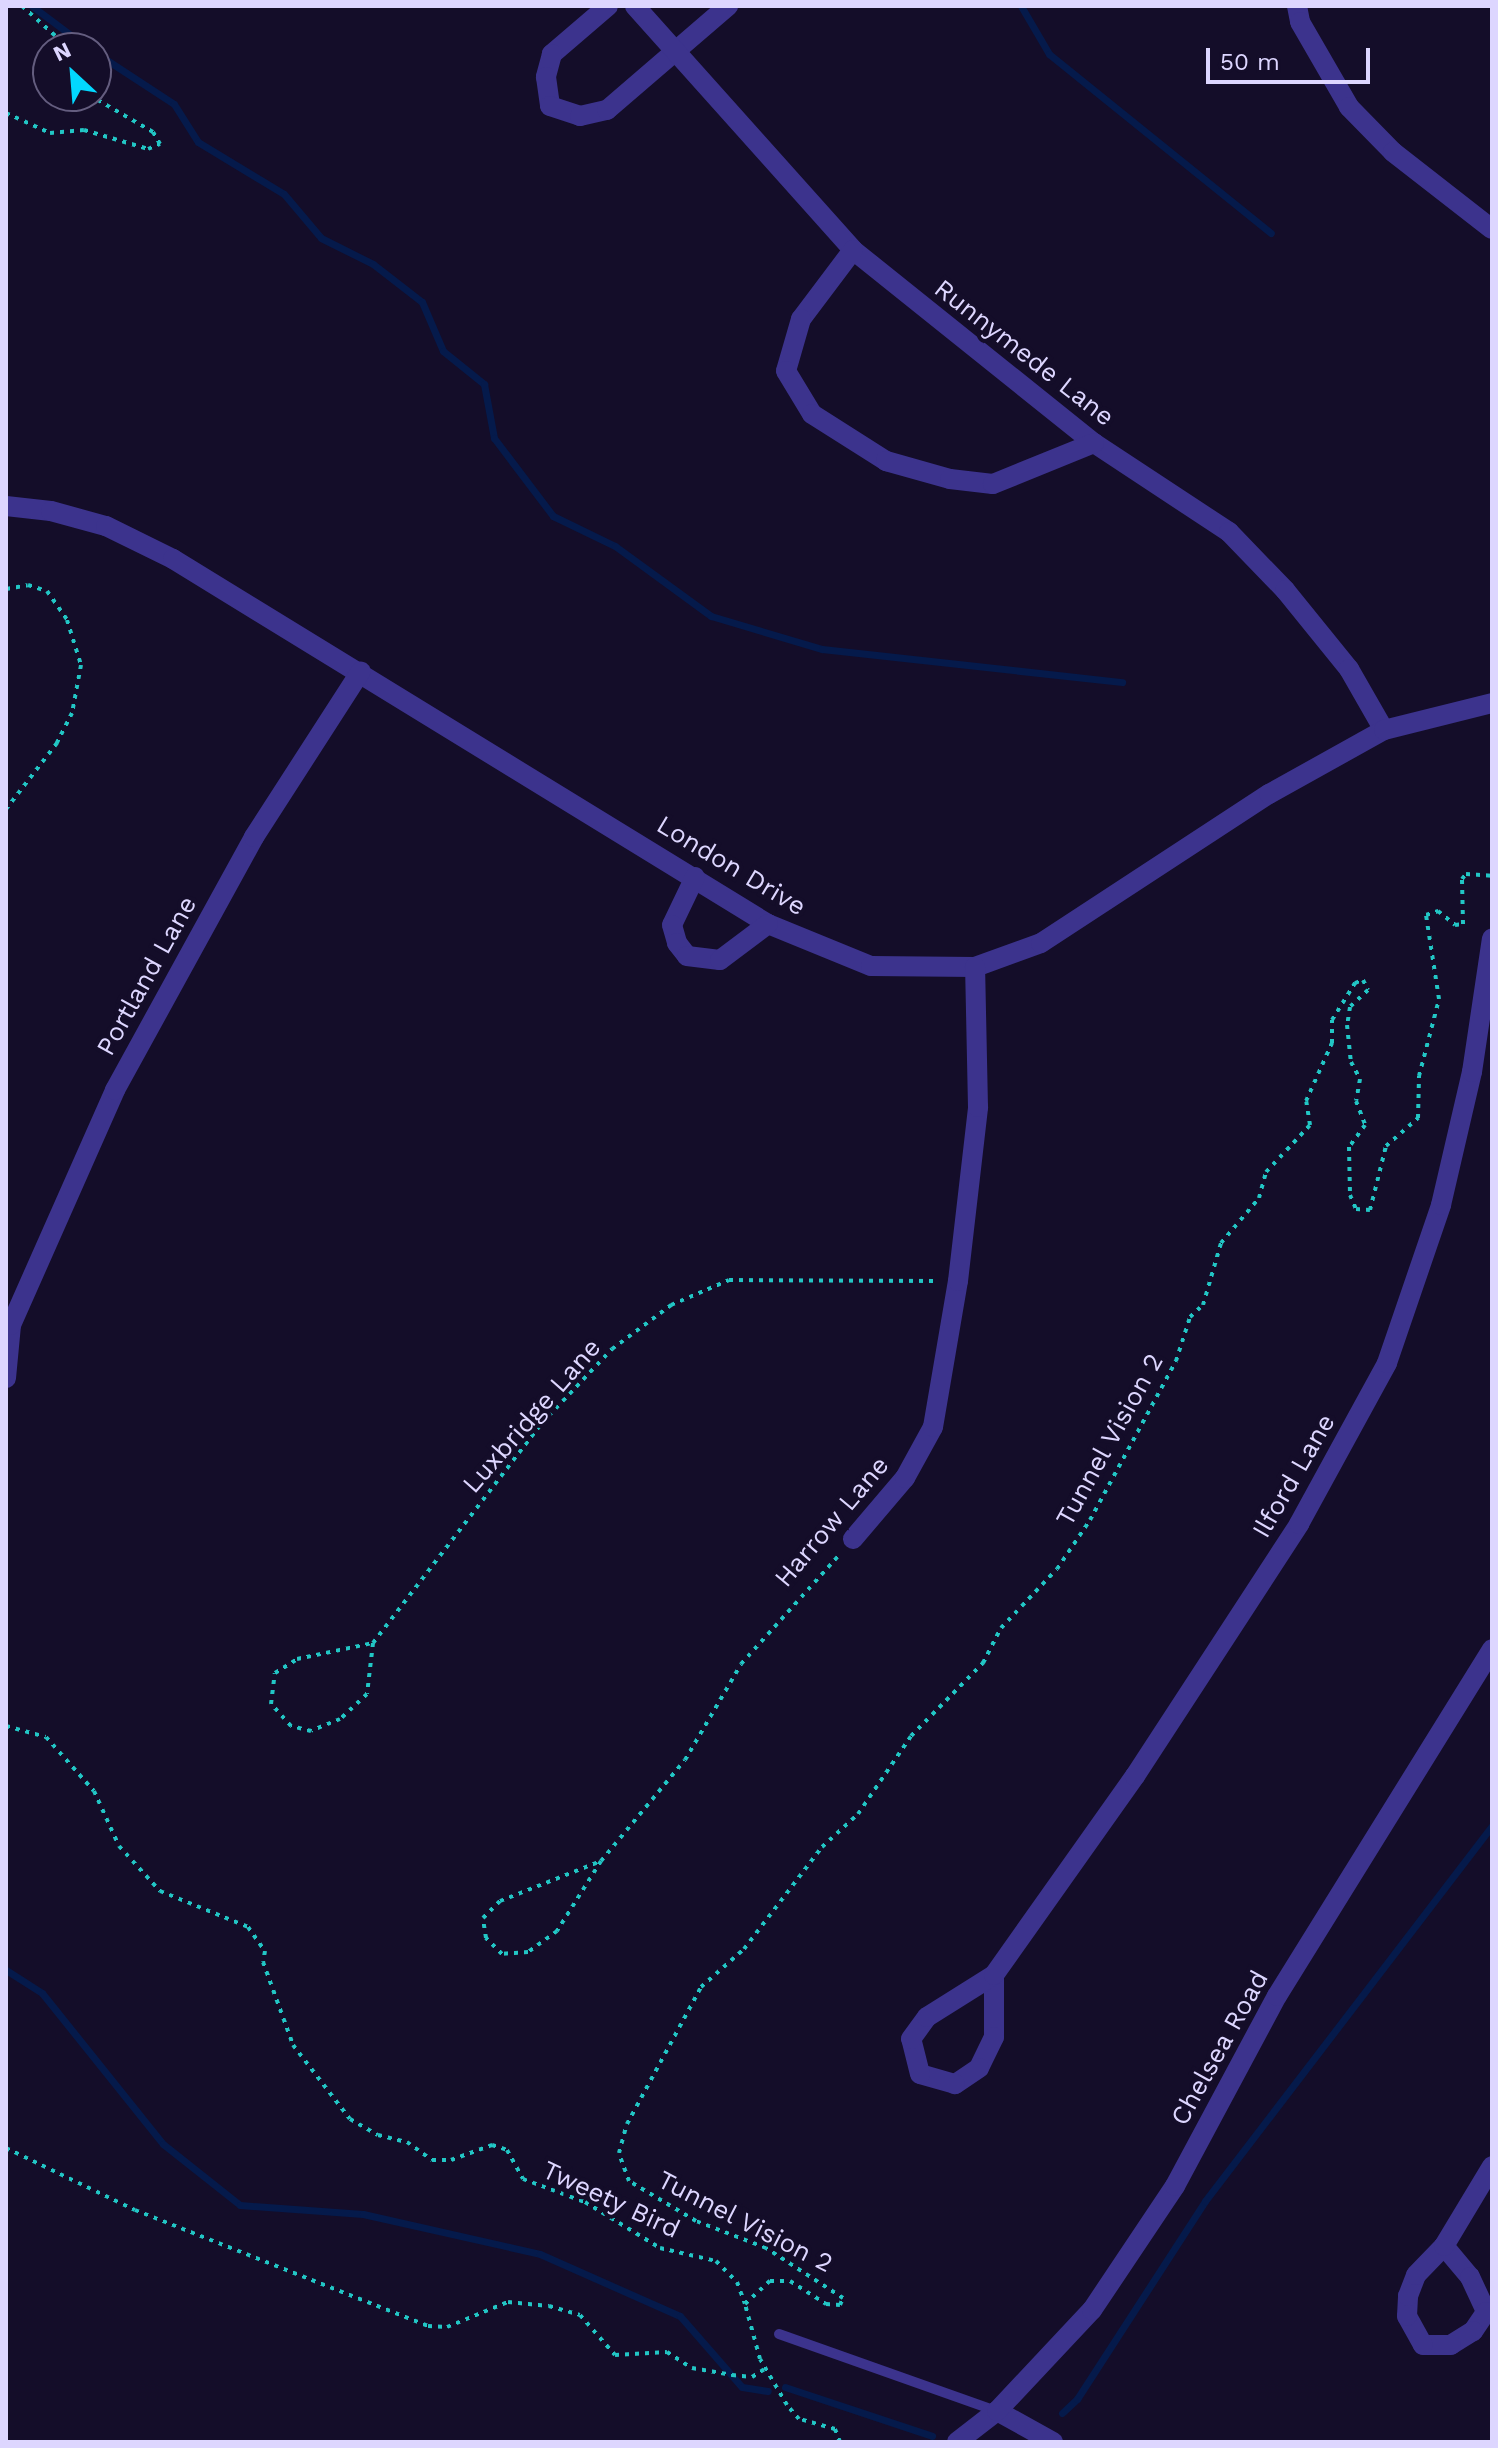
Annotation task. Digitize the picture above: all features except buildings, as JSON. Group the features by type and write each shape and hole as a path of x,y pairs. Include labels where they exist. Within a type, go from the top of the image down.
{"street":[{"path":"608,6 552,54 546,77 550,106 580,116 607,110 728,6"},
{"name":"Runnymede Lane","path":"635,6 853,250 1094,443 1229,532 1285,590 1349,669 1384,730"},
{"path":"1297,6 1300,22 1349,107 1393,152 1492,229"},
{"path":"853,250 801,319 786,371 812,414 886,461 950,479 993,484 1094,443"},
{"name":"London Drive","path":"6,506 51,511 106,526 173,559 361,671 768,924 871,966 975,967 1041,943 1269,794 1384,730 1492,703"},
{"name":"Portland Lane","path":"6,1378 8,1326 115,1090 186,955 361,671"},
{"path":"695,877 672,925 677,943 687,956 720,960 768,924"},
{"name":"Ilford Lane","path":"994,1975 994,2037 979,2068 955,2084 920,2074 911,2039 927,2017 994,1975 1135,1776 1299,1524 1387,1363 1441,1205 1472,1072 1492,938"},
{"name":"Harrow Lane","path":"853,1539 905,1478 933,1427 958,1281 978,1107 975,967"},
{"name":"Chelsea Road","path":"957,2442 997,2411 1092,2310 1175,2186 1277,1996 1492,1649"},
{"path":"1444,2246 1470,2277 1486,2312 1473,2331 1451,2345 1423,2345 1407,2316 1408,2296 1416,2275 1444,2246 1492,2166"},
{"path":"997,2411 1053,2442"}],"lane":[{"path":"779,2334 997,2411"}],"path":[{"path":"22,6 51,32"},
{"path":"6,113 50,133 84,130 148,149 160,144 153,132 112,108"},
{"path":"6,589 28,585 47,591 67,620 81,665 72,713 57,743 6,809"},
{"name":"Tunnel Vision 2","path":"745,2304 770,2281 790,2281 826,2304 840,2305 843,2298 766,2248 696,2221 629,2181 619,2153 627,2124 676,2025 701,1987 744,1949 822,1847 858,1814 911,1736 983,1663 1001,1628 1057,1569 1090,1520 1176,1361 1190,1317 1203,1305 1221,1243 1259,1198 1266,1172 1310,1125 1306,1101 1332,1043 1332,1020 1355,983 1363,980 1368,990 1350,1007 1347,1025 1351,1062 1360,1079 1356,1101 1365,1125 1349,1147 1350,1195 1356,1209 1370,1210 1386,1146 1418,1118 1419,1076 1439,999 1426,915 1438,911 1455,925 1463,924 1462,879 1466,874 1492,876"},
{"name":"Luxbridge Lane","path":"373,1643 542,1423 612,1349 671,1305 729,1280 958,1281"},
{"name":"Harrow Lane","path":"601,1861 500,1901 483,1918 486,1938 502,1954 528,1952 557,1931 601,1861 685,1760 741,1664 853,1539"},
{"path":"373,1643 367,1694 340,1719 311,1731 291,1726 271,1704 275,1673 297,1659 373,1643"},
{"name":"Tweety Bird","path":"6,1726 46,1737 94,1791 119,1846 160,1891 248,1927 265,1951 263,1962 293,2045 350,2119 378,2135 407,2142 432,2160 451,2160 492,2145 507,2150 523,2179 585,2202 660,2248 716,2261 737,2282 745,2304"},
{"path":"6,2148 135,2210 428,2326 447,2327 508,2302 549,2306 580,2315 615,2355 667,2352 692,2368 752,2377 765,2369"},
{"path":"745,2304 765,2369 799,2419 835,2429 840,2442"}],"waterway":[{"path":"32,6 67,32"},
{"path":"1021,6 1049,54 1271,233"},
{"path":"112,63 174,104 198,142 284,194 321,238 373,264 422,302 443,351 484,384 494,438 553,516 615,546 711,616 822,649 1122,682"},
{"path":"1062,2413 1077,2399 1205,2201 1492,1826"},
{"path":"6,1970 42,1993 163,2144 240,2205 363,2214 540,2254 680,2316 742,2387 768,2391"},
{"path":"785,2387 932,2436"}]}
